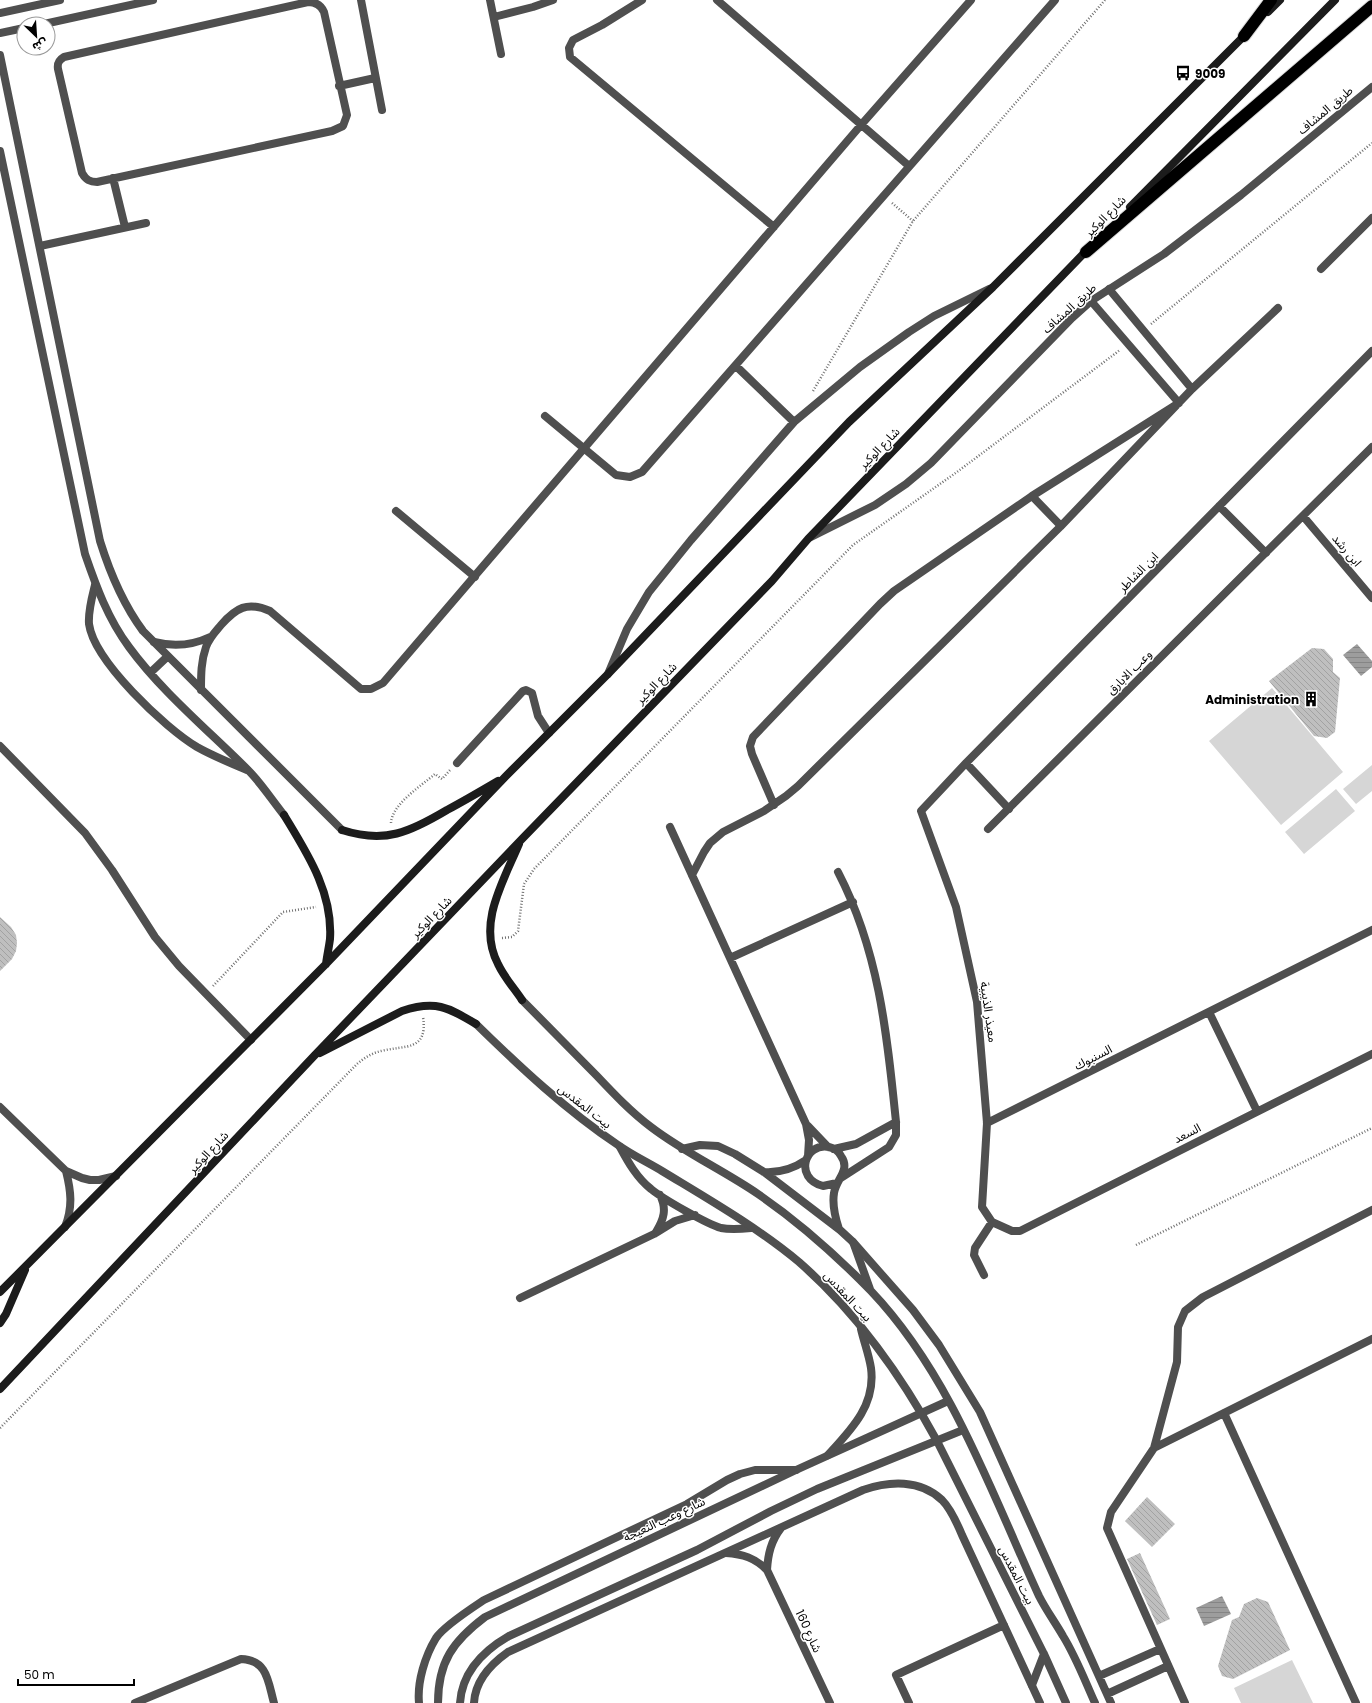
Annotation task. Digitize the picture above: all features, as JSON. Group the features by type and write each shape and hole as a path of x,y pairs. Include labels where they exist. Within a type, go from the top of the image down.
{"highway":[{"path":"1244,36 1271,0"},
{"path":"1086,252 1372,6"}],"main road":[{"path":"0,1292 326,964 506,776 608,674 849,422 993,287 1280,0"},
{"name":"شارع الوكير","path":"0,1389 314,1056 772,581 808,539 1086,252 1335,0"},
{"path":"342,830 367,836 393,835 415,828 506,776"},
{"path":"284,814 316,871 327,906 330,939 326,964"},
{"path":"521,840 492,910 490,938 491,947 498,964 522,1000"},
{"path":"314,1056 402,1010 421,1006 454,1010 476,1024"},
{"path":"0,1323 6,1314 27,1266"}],"street":[{"path":"0,13 60,0"},
{"path":"56,21 153,0"},
{"path":"361,0 382,110"},
{"path":"490,0 501,54"},
{"path":"494,17 553,0"},
{"path":"642,0 602,25 573,40 569,48 570,57 774,227"},
{"path":"717,0 909,166"},
{"path":"201,690 201,667 206,646 210,637 236,610 248,606 262,607 270,611 362,689 377,686 388,678 861,125 971,0"},
{"path":"545,416 616,475 630,477 642,472 1055,0"},
{"path":"312,2 320,5 324,12 339,86 347,115 346,121 338,130 92,182 82,173 57,66 60,59 64,57 312,2"},
{"path":"0,33 16,30"},
{"path":"0,55 100,541 113,578 128,609 143,631 342,830"},
{"path":"339,86 375,78"},
{"name":"طريق المشاف","path":"808,539 875,505 911,480 931,463 1072,318 1091,301 1164,254 1241,195 1372,87"},
{"path":"0,151 85,554 95,585 117,628 129,647 150,673 249,771 284,814"},
{"path":"113,178 125,227"},
{"path":"1321,269 1372,218"},
{"path":"40,246 146,223"},
{"path":"608,674 627,629 649,592 681,552 794,422 860,367 909,332 934,316 993,287"},
{"path":"1109,289 1192,389"},
{"path":"1091,301 1178,403"},
{"path":"692,875 707,848 722,832 774,805 798,786 1061,526 1192,389 1278,308"},
{"name":"ابن الشاطر","path":"921,811 966,763 1372,351"},
{"path":"736,366 794,422"},
{"path":"774,805 752,754 750,746 753,737 894,591 1032,496 1178,403"},
{"name":"وعب الابارق","path":"988,829 1372,447"},
{"path":"1032,496 1061,526"},
{"path":"1219,506 1266,553"},
{"path":"396,511 475,577"},
{"name":"ابن رشد","path":"1303,516 1372,598"},
{"path":"95,585 90,607 89,623 92,637 104,658 130,688 180,736 198,747 249,771"},
{"path":"154,642 166,645 192,644 210,637"},
{"path":"150,673 168,656"},
{"path":"457,763 523,691 526,690 532,693 538,716 549,733"},
{"path":"0,746 85,834 112,870 133,906 155,937 179,966 251,1040"},
{"path":"966,763 1009,809"},
{"name":"معيذر الذيبية","path":"921,811 956,907 977,1002 987,1123 982,1207 992,1222"},
{"path":"670,827 806,1124 809,1140 805,1167 806,1174 810,1180 823,1186 830,1186 889,1147 894,1141 896,1135 888,1036 881,996 853,902 838,872"},
{"path":"730,958 853,902"},
{"name":"السنبوك","path":"987,1123 1372,930"},
{"name":"بيت المقدس","path":"522,1000 634,1113 649,1126 682,1149 735,1179 781,1210 823,1245 871,1292 914,1344 948,1401 963,1430 1039,1596 1066,1642 1095,1703"},
{"path":"1209,1012 1257,1111"},
{"name":"بيت المقدس","path":"476,1024 556,1099 620,1147 687,1186 776,1244 798,1262 840,1302 860,1324 895,1372 938,1441 1044,1654 1066,1703"},
{"name":"السعد","path":"992,1222 1012,1231 1020,1230 1372,1054"},
{"path":"0,1107 66,1171 90,1180 99,1180 116,1176"},
{"path":"764,1172 786,1170 807,1158 813,1150 820,1147 831,1148 856,1144 896,1122"},
{"path":"806,1124 843,1158 845,1165 834,1192 834,1211 840,1230"},
{"path":"682,1149 700,1145 718,1146 731,1151 764,1172 840,1230 853,1242 913,1310 939,1345 980,1412 1111,1703"},
{"path":"620,1147 637,1174 650,1189 721,1228 752,1228"},
{"path":"65,1227 69,1218 71,1199 71,1190 66,1171"},
{"path":"654,1234 661,1224 665,1212 660,1195"},
{"path":"1185,1703 1108,1528 1112,1512 1154,1448 1177,1362 1178,1328 1185,1311 1203,1297 1372,1210"},
{"path":"520,1298 654,1234 675,1221 695,1215"},
{"path":"984,1275 974,1255 975,1248 992,1222"},
{"path":"853,1242 871,1292"},
{"path":"828,1455 855,1425 866,1406 869,1395 871,1368 860,1324"},
{"path":"1154,1448 1372,1339"},
{"name":"شارع وعب النعيجة","path":"438,1703 438,1690 442,1669 446,1658 452,1648 468,1630 485,1618 828,1455 898,1425 921,1412 948,1401"},
{"path":"1224,1414 1356,1703"},
{"path":"460,1703 461,1691 468,1671 483,1654 502,1640 696,1550 804,1495 963,1430"},
{"path":"419,1703 423,1666 437,1637 463,1614 484,1600 687,1504 740,1474 755,1470 796,1470"},
{"path":"474,1703 478,1688 484,1676 492,1665 508,1652 782,1526 876,1485 901,1482 916,1485 934,1494 948,1507 1040,1703"},
{"path":"767,1570 770,1547 782,1526"},
{"name":"شارع 160","path":"725,1553 748,1557 759,1562 767,1570 830,1703"},
{"path":"909,1703 896,1675 1004,1625"},
{"path":"1099,1676 1160,1649"},
{"path":"1032,1684 1044,1654"},
{"path":"135,1703 240,1659 257,1663 263,1669 274,1703"},
{"path":"1107,1694 1168,1666"}],"path":[{"path":"810,395 913,221 1105,0"},
{"path":"1143,330 1372,143"},
{"path":"884,196 913,221"},
{"path":"490,938 512,937 518,931 524,884 534,869 853,545 963,467 1127,344"},
{"path":"393,835 391,821 398,805 435,774 442,779 457,763"},
{"path":"206,993 283,912 327,906"},
{"path":"0,1428 357,1064 364,1058 377,1052 410,1047 417,1043 422,1036 424,1028 421,1006"},
{"path":"1136,1244 1372,1128"}],"shaded area":[{"path":"1357,644 1372,661 1372,667 1361,676 1343,655"},
{"path":"1272,688 1343,772 1281,825 1209,741"},
{"path":"1372,765 1372,791 1356,804 1343,789"},
{"path":"1336,789 1355,811 1304,854 1285,832"},
{"path":"1222,1596 1231,1614 1204,1626 1196,1608"},
{"path":"1292,1660 1313,1703 1241,1703 1234,1688"}],"building":[{"name":"Administration","path":"1312,648 1324,649 1333,659 1333,672 1340,678 1335,732 1327,738 1314,736 1269,681"},
{"path":"0,917 11,927 16,935 17,943 16,951 12,959 0,971"},
{"path":"1147,1497 1175,1524 1152,1547 1125,1521"},
{"path":"1140,1553 1170,1619 1157,1625 1127,1559"},
{"path":"1257,1598 1268,1602 1290,1650 1233,1679 1222,1676 1218,1666 1232,1620 1239,1617 1244,1604"}],"place":[{"name":"9009","path":"1183,73"},
{"name":"Administration","path":"1311,699"}]}
